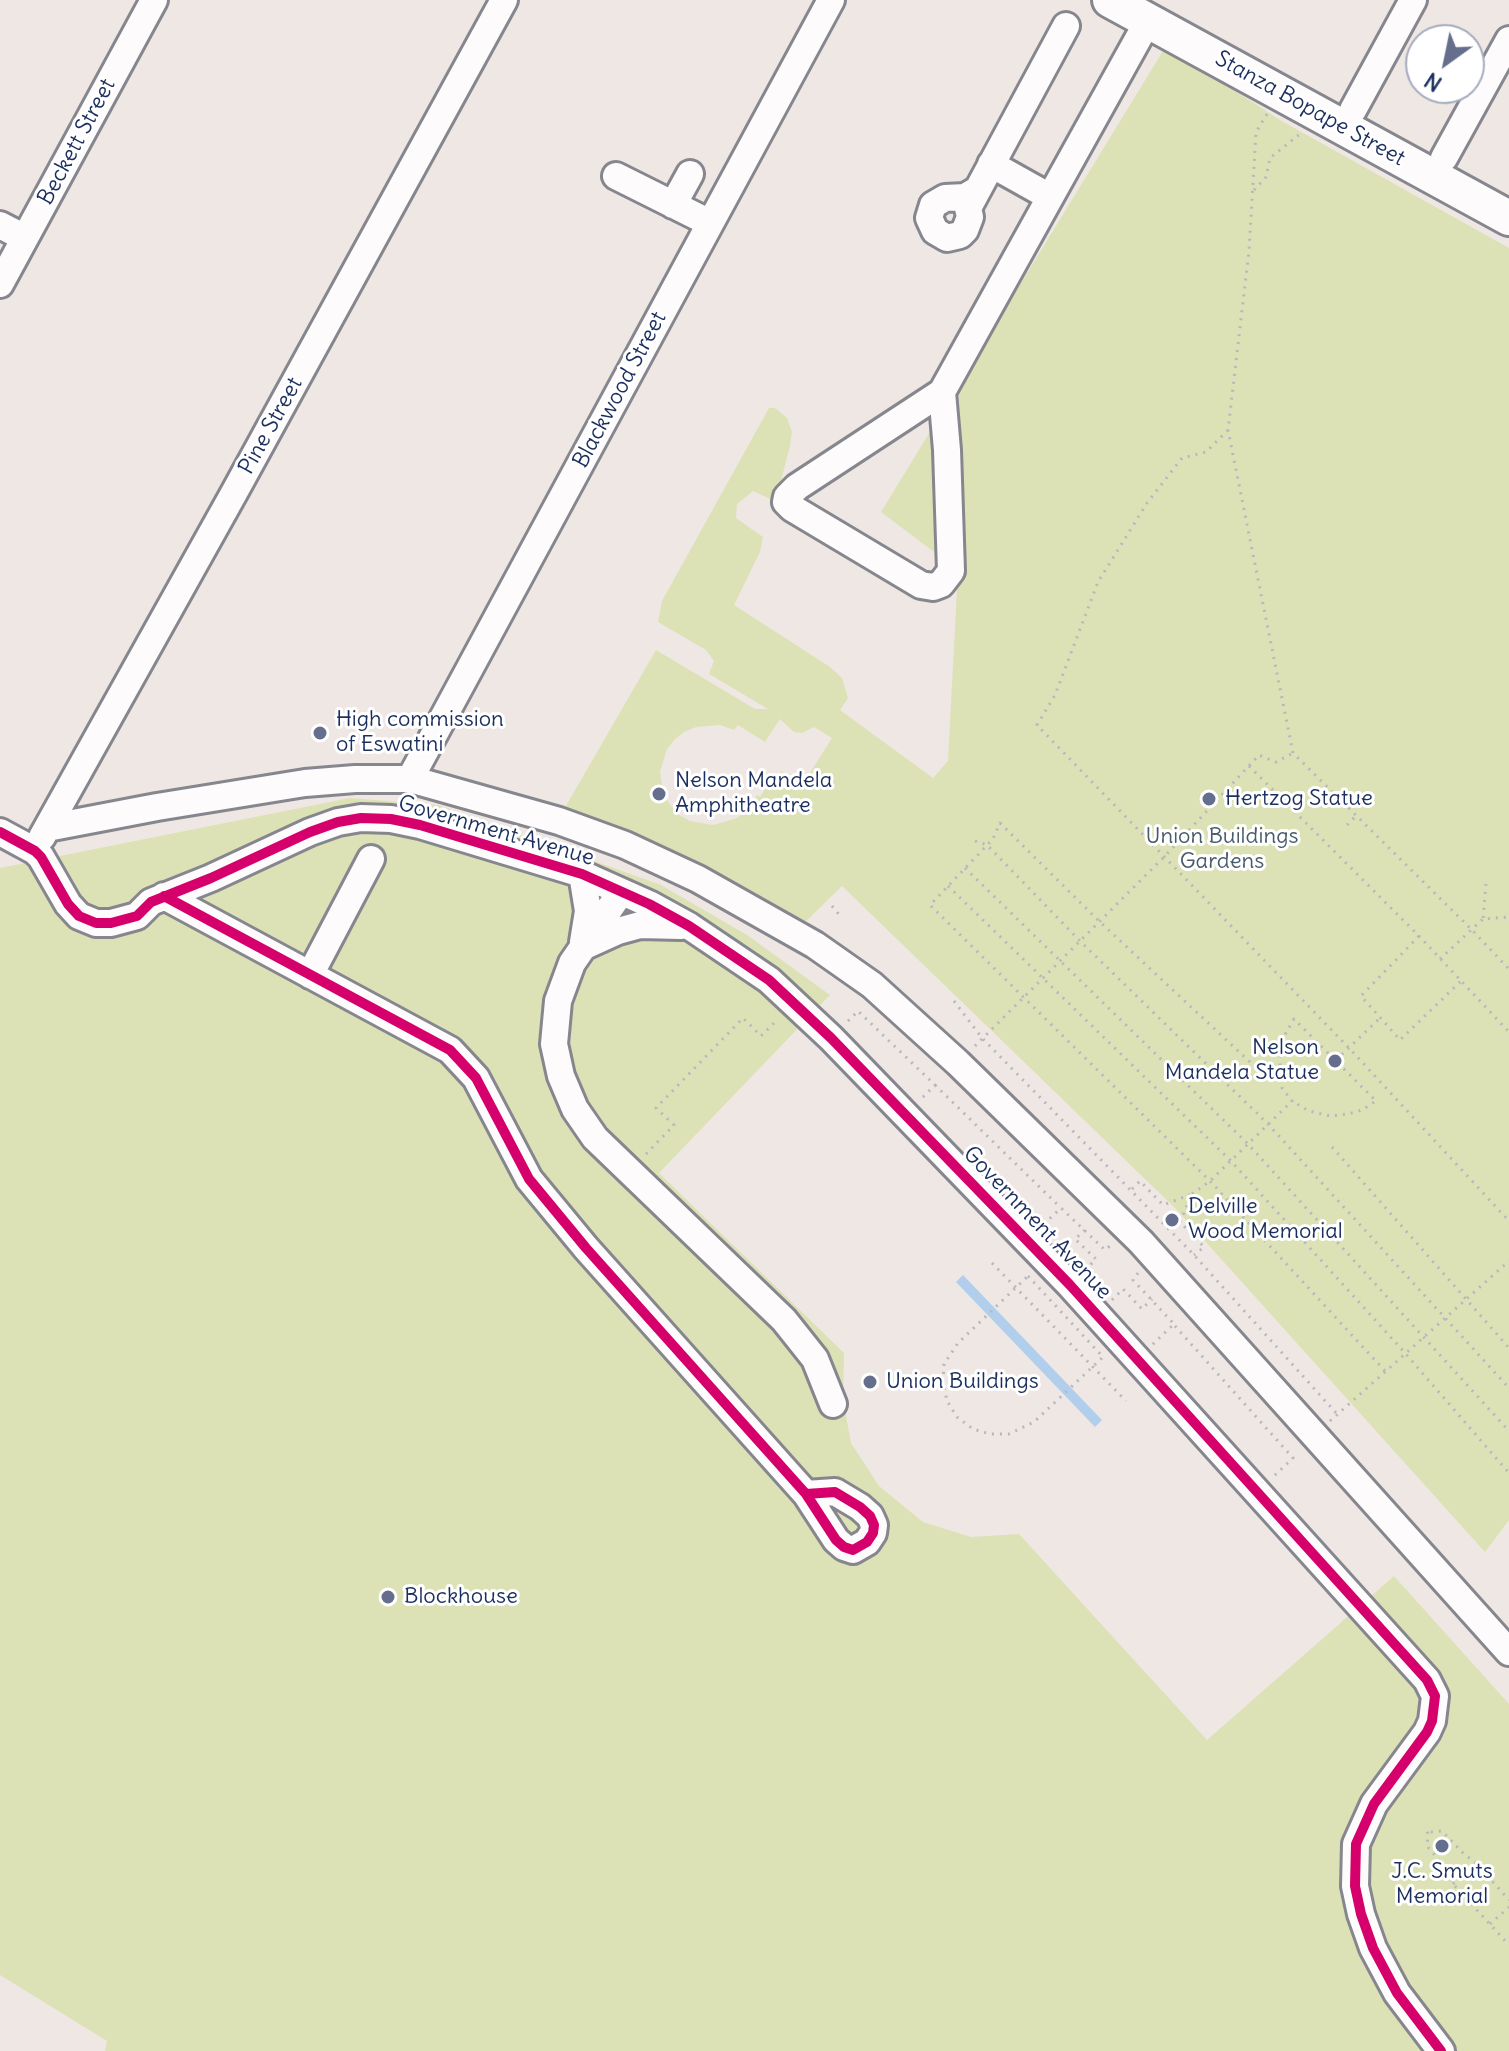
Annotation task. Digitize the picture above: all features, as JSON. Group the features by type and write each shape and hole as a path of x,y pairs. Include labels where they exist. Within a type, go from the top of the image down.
{"main road":[{"name":"Stanza Bopape Street","path":"1110,0 1145,7 1509,218"},
{"name":"Stanza Bopape Street","path":"1145,7 1170,23 1210,33 1509,193"}],"street":[{"name":"Beckett Street","path":"0,284 154,0"},
{"name":"Pine Street","path":"41,840 504,0"},
{"name":"Blackwood Street","path":"410,779 831,0"},
{"path":"1353,110 1413,0"},
{"path":"942,392 951,571 941,584 933,587 921,585 786,502 797,487 942,392 1047,202 1145,7"},
{"path":"1047,202 984,177 1066,26"},
{"path":"1444,158 1509,40"},
{"path":"673,205 690,174"},
{"path":"616,176 710,223"},
{"path":"0,225 25,238"},
{"name":"Government Avenue","path":"0,832 41,840 157,807 305,783 410,779 591,832 698,879 843,963 895,1005 958,1063 1141,1242 1509,1652"},
{"name":"Government Avenue","path":"41,840 46,864 68,904 79,916 96,923 111,923 137,916 151,902 338,822 361,818 391,819 420,825 582,874 649,904 689,926 769,980 795,1002 1070,1285 1427,1680 1435,1696 1435,1711 1427,1732 1374,1804 1360,1834 1356,1844 1355,1886 1373,1948 1397,1993 1441,2051"},
{"path":"310,975 371,859"},
{"path":"582,874 588,911 582,948"},
{"path":"621,892 572,963 558,1001 554,1044 561,1076 575,1109 595,1138 784,1320 815,1359 833,1404"},
{"path":"164,896 450,1050 476,1078 529,1179 586,1248 806,1494"},
{"path":"582,948 618,931 640,925 689,926"}],"path":[{"path":"1253,191 1266,177 1270,158 1306,129"},
{"path":"1256,132 1249,251 1228,430 1293,753 1509,969"},
{"path":"1228,430 1206,452 1182,458 1147,503 1098,582 1055,695 1037,725 1349,1048 1509,1221"},
{"path":"958,1063 1165,856 1259,755 1276,762 1293,753"},
{"path":"1249,766 1419,936 1509,1032"},
{"path":"1347,825 1356,816"},
{"path":"1250,1062 1099,921 1000,823 993,839 930,905 1210,1181 1385,1371"},
{"path":"975,841 987,845 1080,941 1268,1124 1509,1388"},
{"path":"965,868 1248,1144 1509,1431"},
{"path":"1440,959 1483,919 1486,884"},
{"path":"948,886 1231,1161 1509,1473"},
{"path":"832,906 842,918"},
{"path":"1483,919 1509,917"},
{"path":"1419,936 1361,996 1400,1040 1461,981"},
{"path":"954,1001 982,1038 1194,1255 1337,1414"},
{"path":"629,1172 674,1125 656,1108 743,1018 761,1036 795,1002"},
{"path":"831,1038 858,1011 1105,1250 1111,1245 1118,1251"},
{"path":"1335,1061 1380,1018"},
{"path":"1294,1019 1335,1061 1376,1101 1362,1110 1330,1116 1309,1111 1292,1101 1282,1088 1282,1040 1294,1019"},
{"path":"905,1115 935,1085"},
{"path":"1131,1190 1140,1181 1163,1205 1192,1194 1210,1181 1292,1101"},
{"path":"1332,1147 1509,1348"},
{"path":"1192,1194 1180,1222 1204,1247 1194,1255"},
{"path":"1039,1230 1061,1208"},
{"path":"1070,1285 1096,1259 1075,1239 1085,1230"},
{"path":"1314,1434 1509,1261"},
{"path":"992,1263 1126,1401"},
{"path":"1132,1265 1139,1274 1133,1280 1293,1458 1256,1492"},
{"path":"1074,1325 1028,1276 958,1343 944,1364 943,1382 947,1401 957,1417 981,1432 1009,1434 1034,1422 1103,1357"},
{"path":"1109,1302 1123,1289 1142,1309 1152,1299"},
{"path":"1150,1347 1174,1324"},
{"path":"1509,1900 1442,1831 1427,1830 1427,1846 1447,1869 1453,1884 1509,1945"},
{"path":"1453,1884 1476,1863"},
{"path":"1490,1924 1509,1907"}],"green space":[{"name":"Union Buildings Gardens","path":"1166,46 1280,120 1509,248 1509,1520 1485,1552 1176,1209 842,886 803,924 670,851 563,811 656,650 755,709 768,709 709,674 714,661 706,650 658,622 662,601 769,408 775,408 787,418 792,432 790,446 777,496 772,500 753,491 737,504 736,518 763,537 760,552 734,605 830,667 842,678 848,698 840,710 933,778 948,761 958,570 881,512","holes":["780,719 794,732 802,733 814,727 832,738 803,784 781,771 778,776 774,774 760,797 757,795 737,818 713,825 690,821 679,815 664,795 660,772 667,749 684,732 696,727 720,725 734,730 738,725 765,742"]},
{"path":"350,798 438,805 661,885 747,935 830,995 659,1173 844,1353 843,1400 851,1443 879,1486 923,1522 971,1537 1019,1534 1207,1740 1394,1576 1509,1704 1509,2051 105,2051 107,2041 0,1975 0,868"}],"water":[{"path":"963,1275 1102,1420 1095,1427 956,1282"}],"cycle path":[{"path":"0,832 41,857 68,904 79,916 96,923 111,923 137,916 151,902 310,832 361,818 391,819 582,874 689,926 769,980 831,1038 1070,1285 1427,1680 1435,1696 1432,1721 1374,1804 1356,1844 1355,1886 1373,1948 1397,1993 1441,2051"},
{"path":"164,896 450,1050 476,1078 529,1179 586,1248 806,1494 836,1540 853,1550 867,1542 874,1525 860,1507 835,1492 806,1494"}],"place":[{"name":"High commission of Eswatini","path":"320,733"},
{"name":"Nelson Mandela Amphitheatre","path":"659,794"},
{"name":"Hertzog Statue","path":"1209,799"},
{"name":"Nelson Mandela Statue","path":"1335,1061"},
{"name":"Delville Wood Memorial","path":"1172,1220"},
{"name":"Union Buildings","path":"870,1382"},
{"name":"Blockhouse","path":"388,1597"},
{"name":"J.C. Smuts Memorial","path":"1442,1846"}]}
